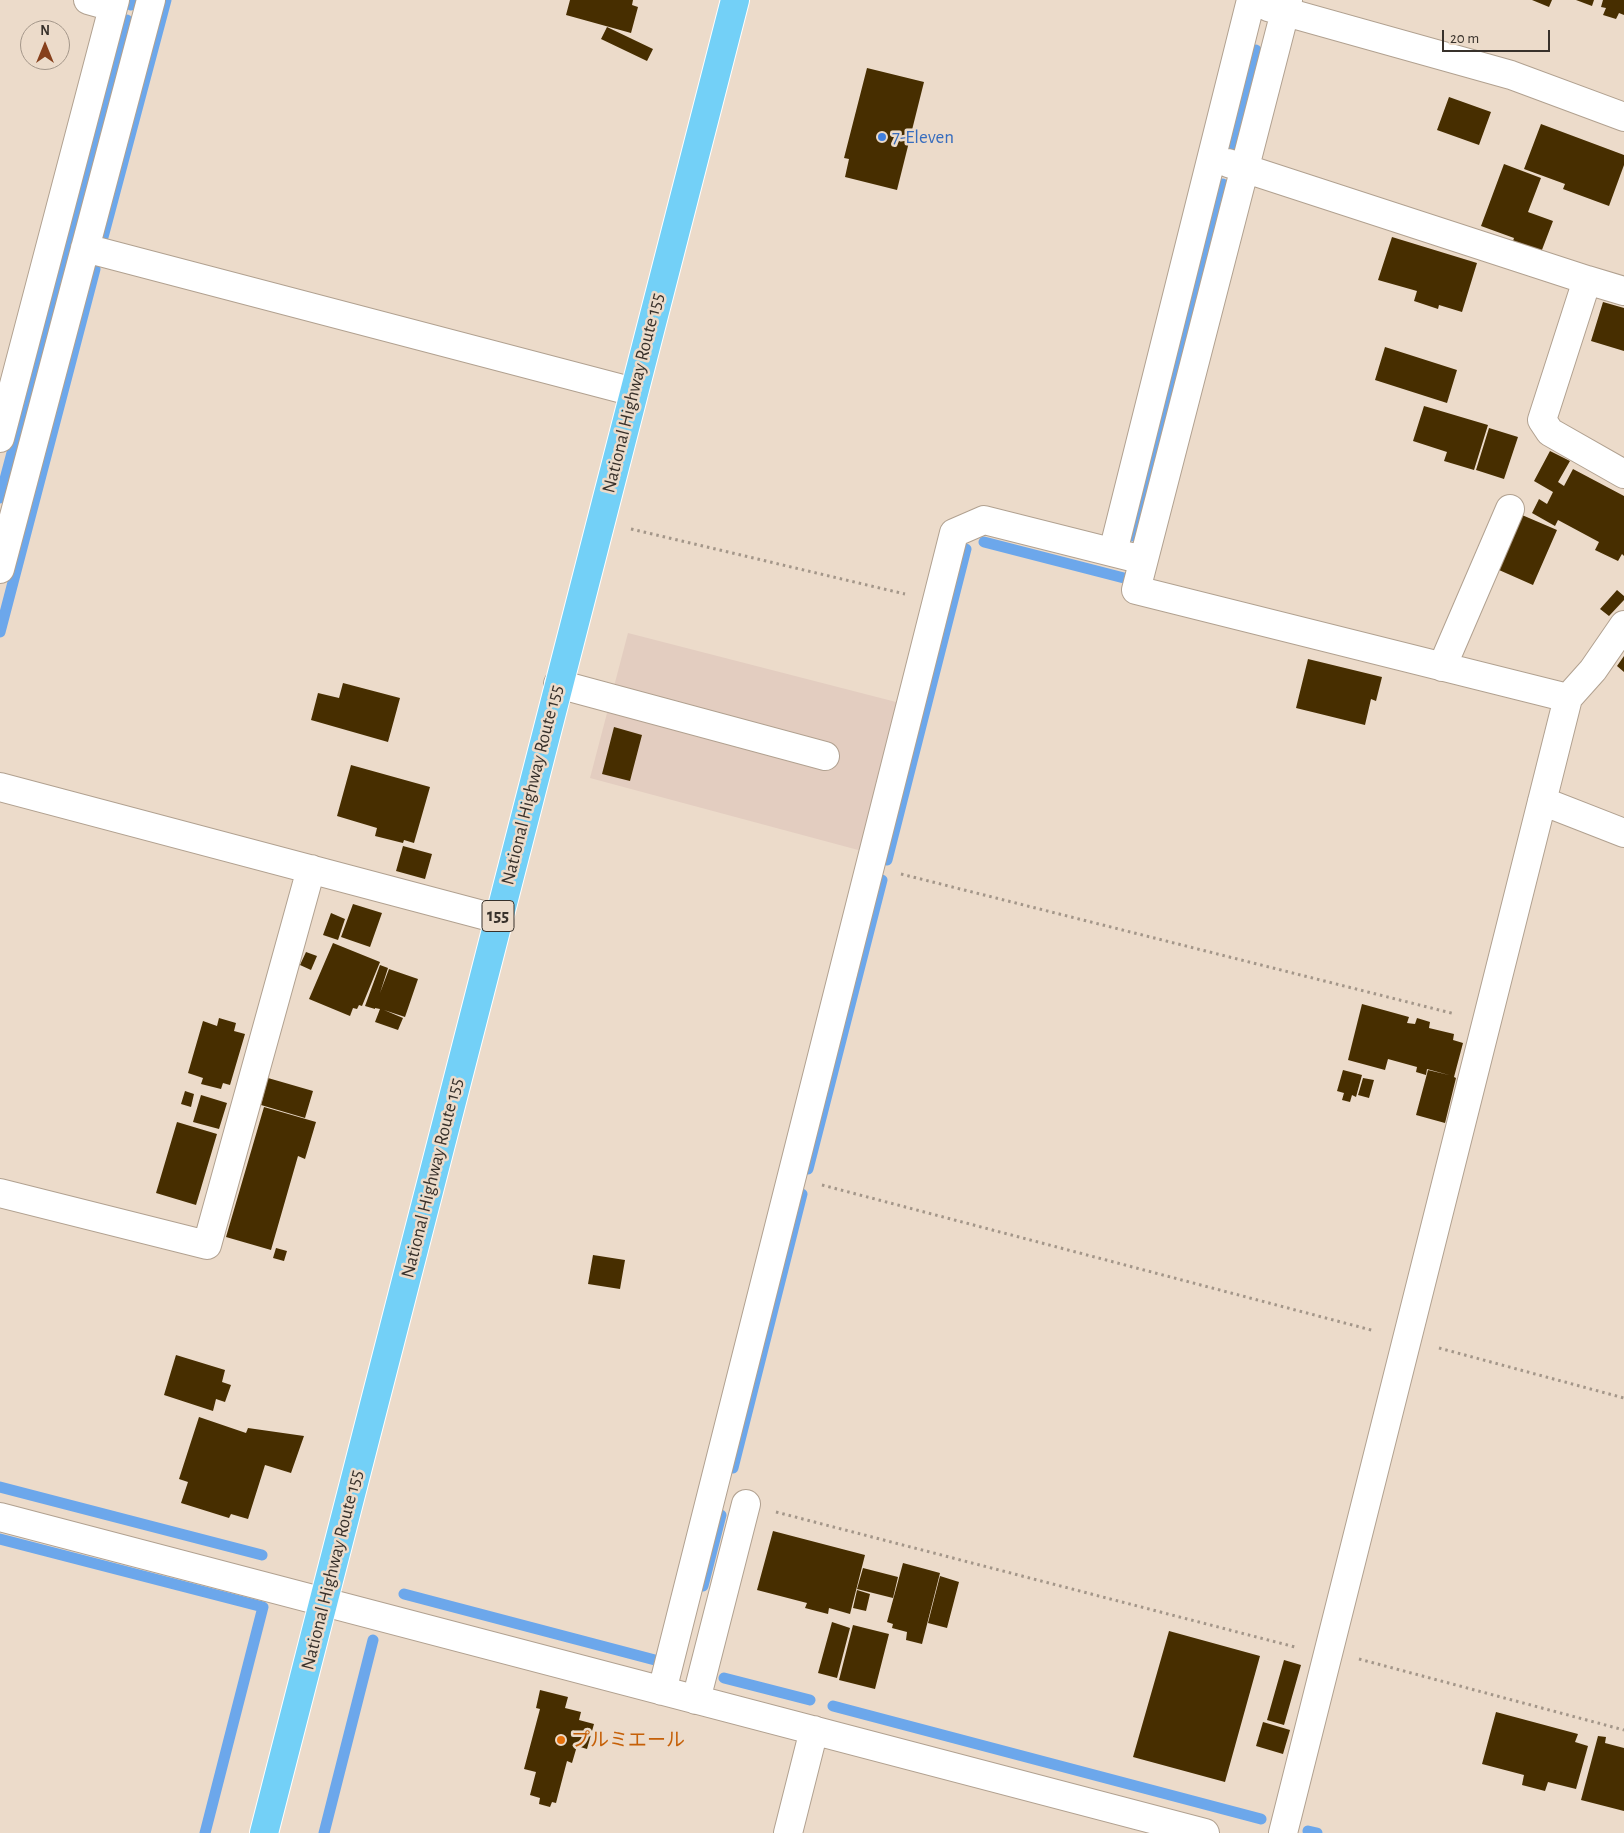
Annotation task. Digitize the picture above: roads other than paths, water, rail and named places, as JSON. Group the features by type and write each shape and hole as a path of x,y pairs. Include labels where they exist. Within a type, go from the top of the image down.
{"highway":[{"name":"National Highway Route 155","path":"264,1833 735,0"}],"street":[{"path":"0,569 151,0"},
{"path":"1113,552 1212,158 1249,1 1286,6 1511,75 1624,118"},
{"path":"0,438 105,2"},
{"path":"1286,6 1136,590 1568,698"},
{"path":"1212,158 1624,291"},
{"path":"85,248 634,392"},
{"path":"1587,280 1542,420 1550,432 1624,474"},
{"path":"1442,667 1510,510"},
{"path":"662,1691 954,533 984,520 1143,560"},
{"path":"1283,1833 1568,698 1593,670 1624,625"},
{"path":"558,684 825,756"},
{"path":"0,787 498,919"},
{"path":"1542,801 1624,833"},
{"path":"0,1193 207,1245 310,869"},
{"path":"696,1700 746,1504"},
{"path":"0,1517 1205,1833"},
{"path":"788,1833 814,1730"}],"waterway":[{"path":"131,5 132,0"},
{"path":"103,237 166,0"},
{"path":"0,498 127,20"},
{"path":"1232,145 1256,50"},
{"path":"1132,536 1223,184"},
{"path":"0,632 95,269"},
{"path":"984,542 1124,578"},
{"path":"887,860 966,549"},
{"path":"808,1169 882,880"},
{"path":"733,1468 802,1194"},
{"path":"0,1487 262,1555"},
{"path":"703,1586 721,1515"},
{"path":"0,1539 263,1607 205,1833"},
{"path":"404,1594 655,1660"},
{"path":"324,1833 373,1640"},
{"path":"724,1678 810,1700"},
{"path":"833,1706 1261,1819"},
{"path":"1308,1831 1317,1833"}],"place":[{"name":"7-Eleven","path":"882,137"},
{"name":"プルミエール","path":"561,1740"}]}
